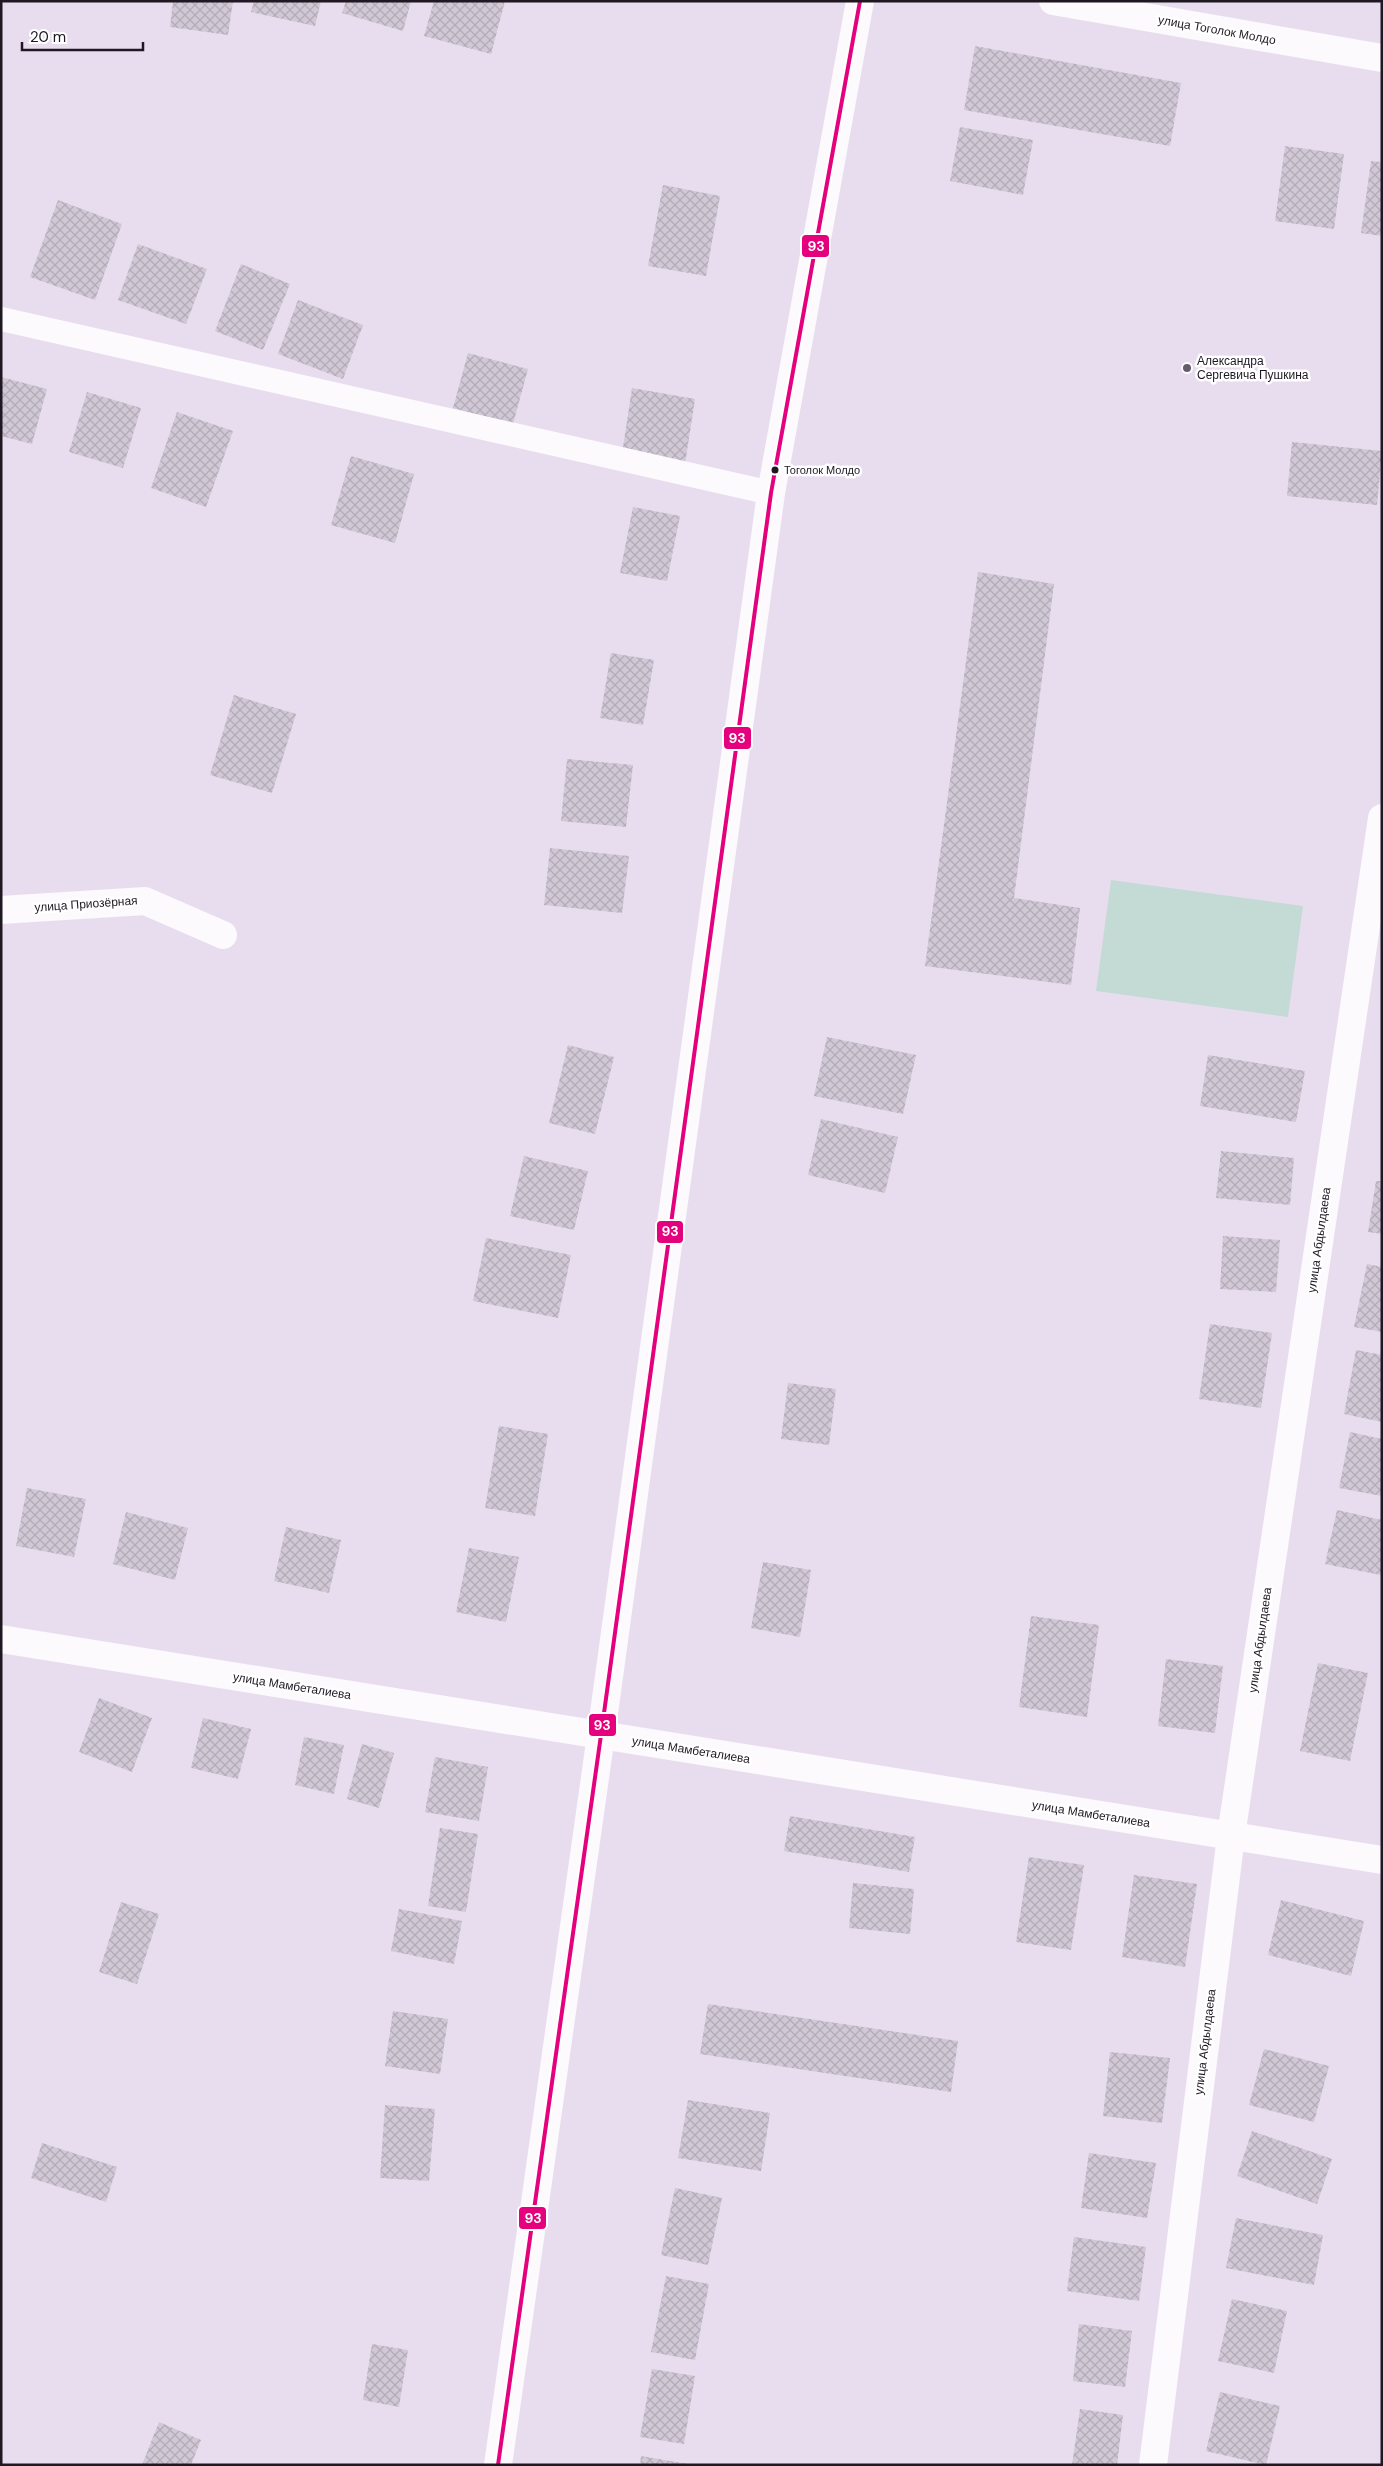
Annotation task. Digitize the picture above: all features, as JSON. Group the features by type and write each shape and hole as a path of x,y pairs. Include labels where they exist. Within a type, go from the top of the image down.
{"main road":[{"path":"498,2465 601,1735 771,494 860,1"},
{"name":"улица Тоголок Молдо","path":"1053,1 1382,58"},
{"name":"улица Абдылдаева","path":"1153,2465 1231,1836 1382,818"},
{"name":"улица Приозёрная","path":"1,910 146,900 222,935"},
{"name":"улица Мамбеталиева","path":"1,1639 1382,1860"}],"lane":[{"path":"1,319 771,494"}],"green space":[{"path":"1111,880 1303,906 1288,1017 1096,991"}],"building":[{"path":"173,1 233,1 228,35 170,27"},
{"path":"254,1 321,1 315,26 251,12"},
{"path":"346,1 411,1 403,31 342,13"},
{"path":"434,1 505,1 491,54 424,36"},
{"path":"975,46 1181,83 1170,146 964,110"},
{"path":"960,127 1033,140 1023,195 950,181"},
{"path":"1285,146 1344,154 1334,229 1275,221"},
{"path":"1371,161 1382,162 1382,236 1361,233"},
{"path":"663,185 720,196 706,276 648,266"},
{"path":"58,200 122,224 95,300 30,277"},
{"path":"138,244 207,269 186,324 118,300"},
{"path":"241,264 290,284 263,350 215,331"},
{"path":"298,300 363,325 343,379 278,354"},
{"path":"468,353 528,369 513,424 453,408"},
{"path":"1,377 47,389 32,444 1,436"},
{"path":"632,388 695,399 685,464 622,454"},
{"path":"87,392 141,408 123,468 69,452"},
{"path":"177,412 233,431 206,507 151,488"},
{"path":"1292,442 1382,451 1377,505 1287,496"},
{"path":"351,456 414,474 395,543 331,525"},
{"path":"633,507 680,516 667,581 620,573"},
{"path":"978,572 1054,584 1014,898 1080,908 1071,985 925,966"},
{"path":"611,653 654,660 643,725 600,718"},
{"path":"234,695 296,714 272,793 210,775"},
{"path":"567,759 633,765 626,827 561,821"},
{"path":"550,848 629,856 622,913 544,905"},
{"path":"827,1037 916,1055 903,1114 814,1096"},
{"path":"568,1045 614,1057 595,1134 549,1123"},
{"path":"1208,1055 1305,1071 1296,1122 1200,1106"},
{"path":"821,1119 898,1137 885,1193 808,1175"},
{"path":"1221,1151 1294,1158 1290,1205 1216,1198"},
{"path":"524,1156 588,1171 574,1230 510,1216"},
{"path":"1376,1181 1382,1181 1382,1234 1368,1232"},
{"path":"1223,1236 1280,1240 1276,1292 1220,1289"},
{"path":"486,1238 571,1255 558,1318 473,1301"},
{"path":"1367,1264 1382,1267 1382,1332 1354,1327"},
{"path":"1210,1324 1272,1333 1261,1408 1199,1399"},
{"path":"1356,1350 1382,1355 1382,1422 1344,1414"},
{"path":"788,1383 836,1389 829,1445 781,1439"},
{"path":"499,1426 548,1434 535,1516 485,1508"},
{"path":"1350,1432 1382,1439 1382,1496 1339,1488"},
{"path":"27,1488 86,1499 74,1557 16,1546"},
{"path":"1337,1510 1382,1520 1381,1575 1325,1564"},
{"path":"126,1512 188,1528 175,1580 113,1564"},
{"path":"286,1527 341,1540 329,1593 274,1581"},
{"path":"469,1548 519,1557 506,1622 456,1612"},
{"path":"763,1562 811,1570 800,1637 751,1628"},
{"path":"1031,1616 1099,1625 1087,1717 1019,1707"},
{"path":"1166,1659 1223,1666 1215,1733 1158,1726"},
{"path":"1318,1663 1368,1673 1350,1761 1300,1751"},
{"path":"99,1698 152,1718 132,1772 79,1752"},
{"path":"203,1718 251,1729 238,1779 191,1768"},
{"path":"304,1737 344,1745 334,1794 295,1785"},
{"path":"362,1744 394,1753 379,1808 347,1799"},
{"path":"435,1757 488,1767 479,1821 425,1812"},
{"path":"790,1816 915,1837 909,1872 784,1851"},
{"path":"440,1828 478,1834 466,1912 428,1906"},
{"path":"1029,1857 1084,1865 1071,1950 1016,1942"},
{"path":"1134,1875 1197,1884 1185,1967 1122,1957"},
{"path":"853,1883 914,1889 910,1934 849,1928"},
{"path":"1281,1900 1364,1921 1351,1976 1268,1955"},
{"path":"121,1902 159,1914 137,1984 99,1972"},
{"path":"399,1909 462,1921 454,1964 391,1951"},
{"path":"708,2004 958,2041 951,2092 700,2054"},
{"path":"393,2011 448,2019 440,2074 385,2066"},
{"path":"1264,2049 1329,2066 1314,2122 1249,2105"},
{"path":"1110,2052 1170,2058 1162,2123 1103,2116"},
{"path":"688,2100 770,2113 761,2171 678,2158"},
{"path":"385,2105 435,2109 429,2181 380,2178"},
{"path":"1252,2131 1332,2159 1317,2204 1237,2176"},
{"path":"42,2143 117,2167 106,2202 31,2178"},
{"path":"1089,2153 1156,2163 1147,2218 1081,2208"},
{"path":"675,2188 722,2198 708,2265 661,2255"},
{"path":"1236,2218 1323,2235 1314,2285 1226,2268"},
{"path":"1074,2237 1146,2247 1139,2301 1067,2291"},
{"path":"666,2276 709,2284 695,2360 651,2352"},
{"path":"1232,2299 1287,2311 1274,2373 1218,2361"},
{"path":"1079,2324 1132,2331 1125,2387 1073,2381"},
{"path":"372,2344 408,2350 399,2407 363,2400"},
{"path":"652,2369 695,2376 684,2444 640,2437"},
{"path":"1220,2392 1280,2406 1266,2465 1206,2451"},
{"path":"1080,2409 1123,2415 1117,2465 1072,2465"},
{"path":"159,2422 201,2440 191,2465 142,2465"},
{"path":"641,2456 688,2464 688,2465 640,2465"}],"transit line":[{"name":"93","path":"498,2465 601,1735 771,493 860,1"}],"place":[{"name":"Александра Сергевича Пушкина","path":"1187,368"},
{"name":"Тоголок Молдо","path":"775,470"}]}
